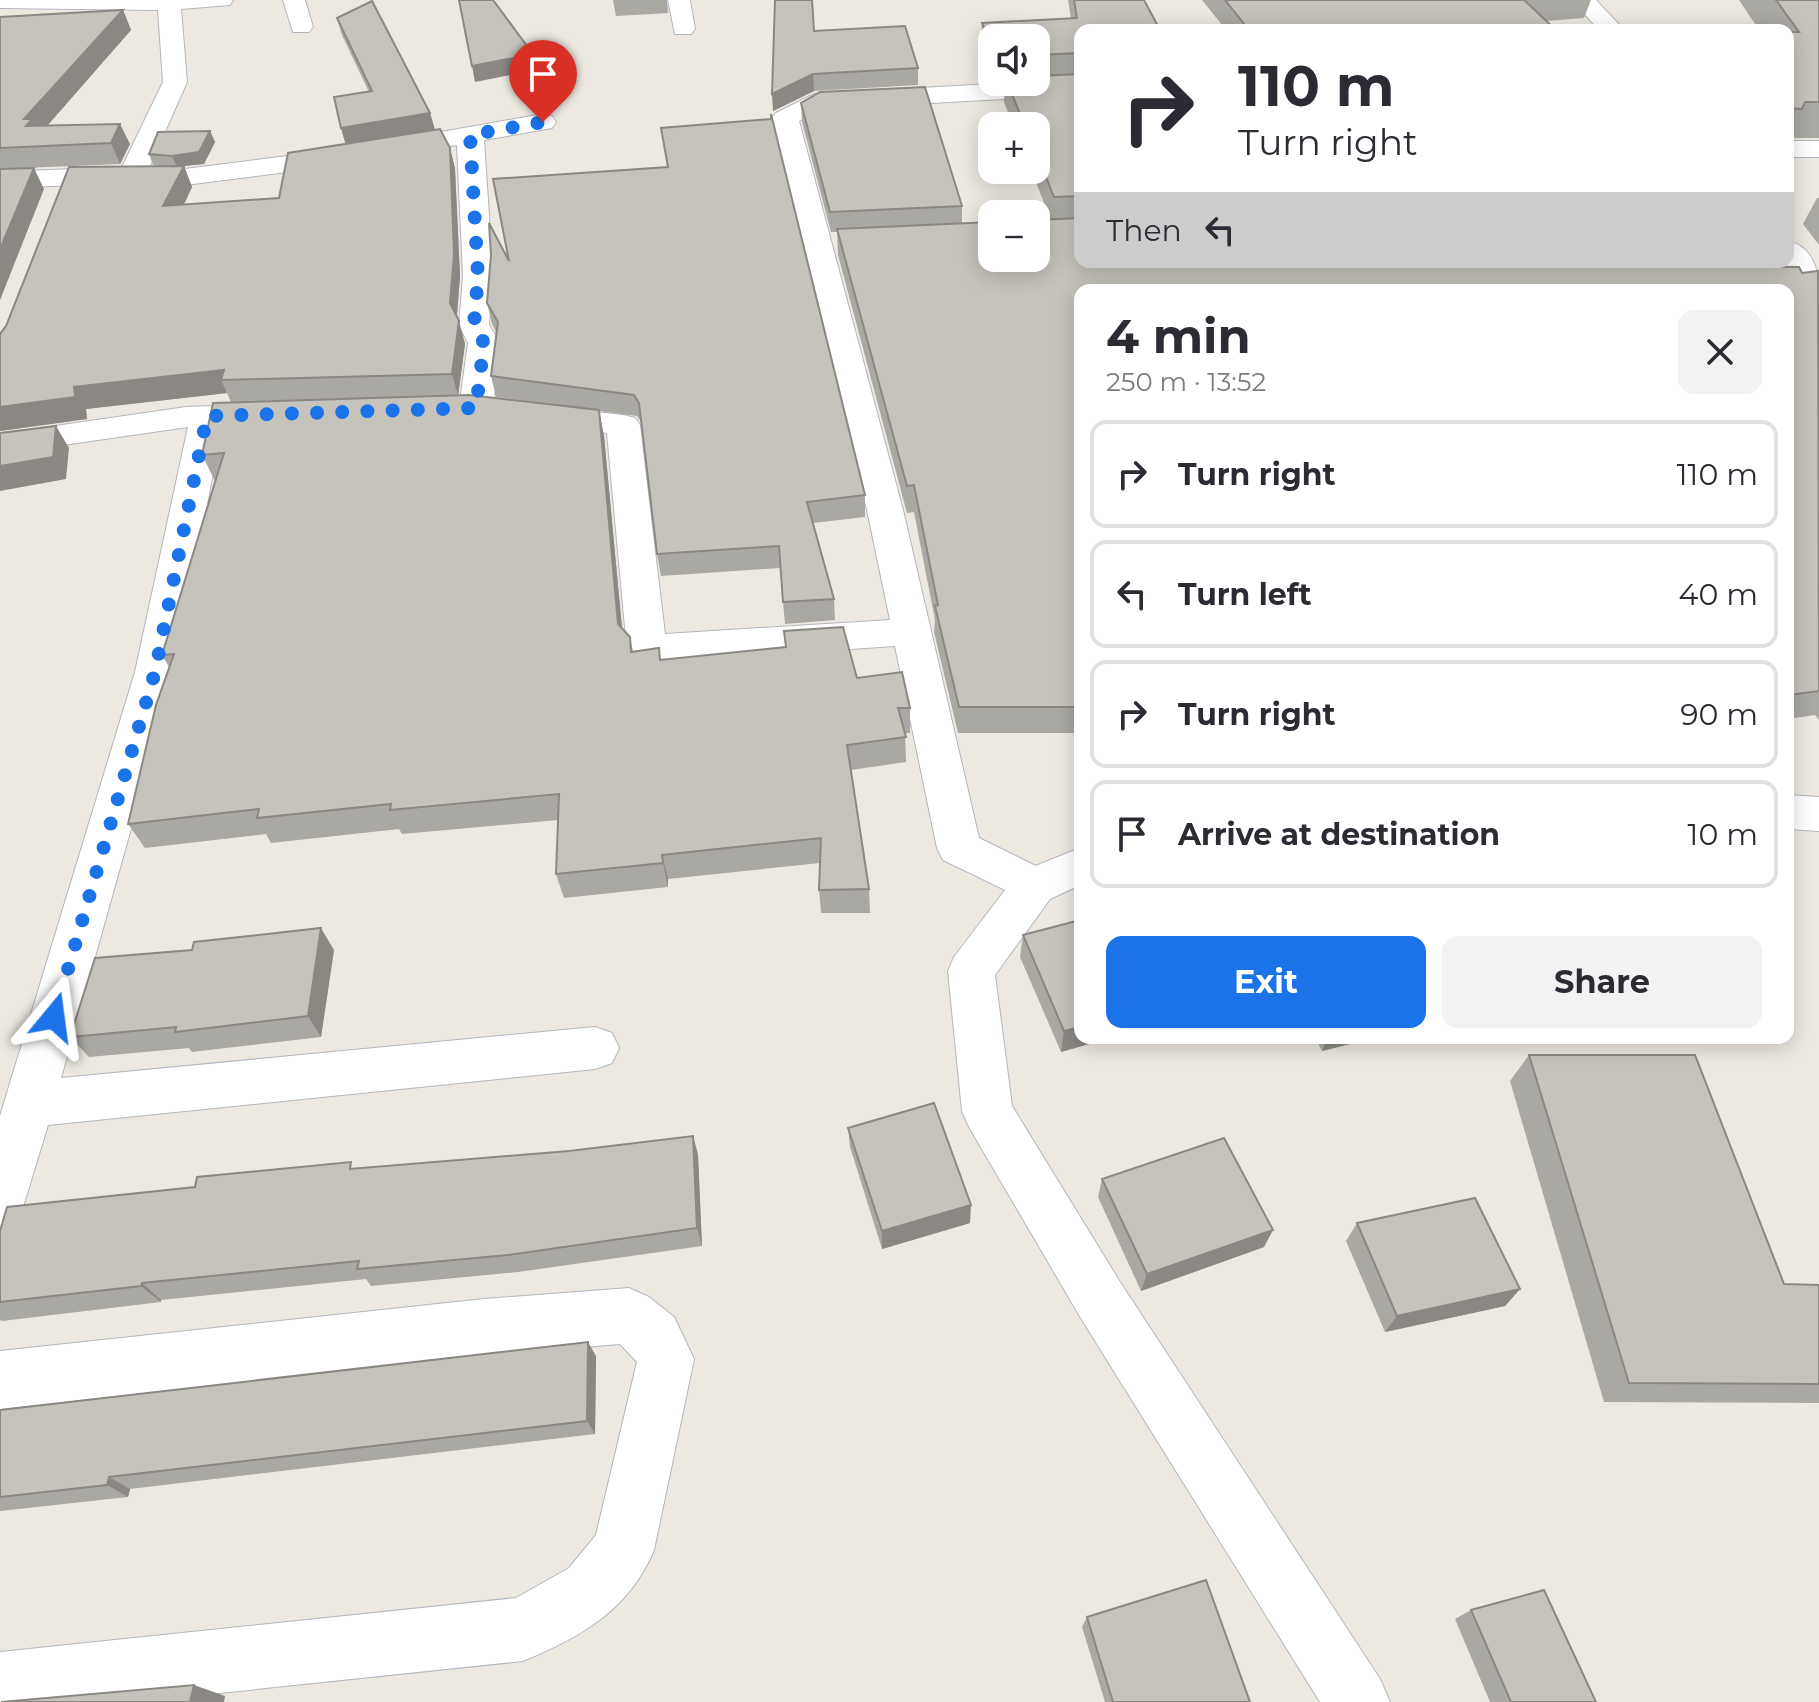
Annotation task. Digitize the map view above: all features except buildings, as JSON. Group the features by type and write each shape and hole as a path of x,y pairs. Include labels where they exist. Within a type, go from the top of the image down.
{"street":[{"path":"0,1 169,3 222,0"},
{"path":"294,0 301,27"},
{"path":"679,0 683,29"},
{"path":"1583,0 1606,24"},
{"path":"132,175 175,82 169,3"},
{"path":"1074,87 814,102 785,118 820,244 913,632 959,848 1057,876 971,971 987,1111 1101,1301 1357,1702"},
{"path":"0,180 132,175 177,178 247,170 543,122"},
{"path":"470,135 478,276 474,325 484,343 460,409 623,425 647,649 913,632"},
{"path":"1794,149 1819,149"},
{"path":"55,206 66,178"},
{"path":"820,244 851,243"},
{"path":"1794,262 1806,287"},
{"path":"0,444 207,416 302,413"},
{"path":"0,1202 155,672 207,416"},
{"path":"1794,812 1819,814"},
{"path":"29,1104 595,1048"},
{"path":"0,1380 484,1327 629,1316 654,1337 666,1359 623,1550 591,1590 523,1629 0,1684"}],"route":[{"path":"54,1017 155,672 207,416 476,408 484,343 474,325 478,276 470,178 470,135 543,122"}]}
